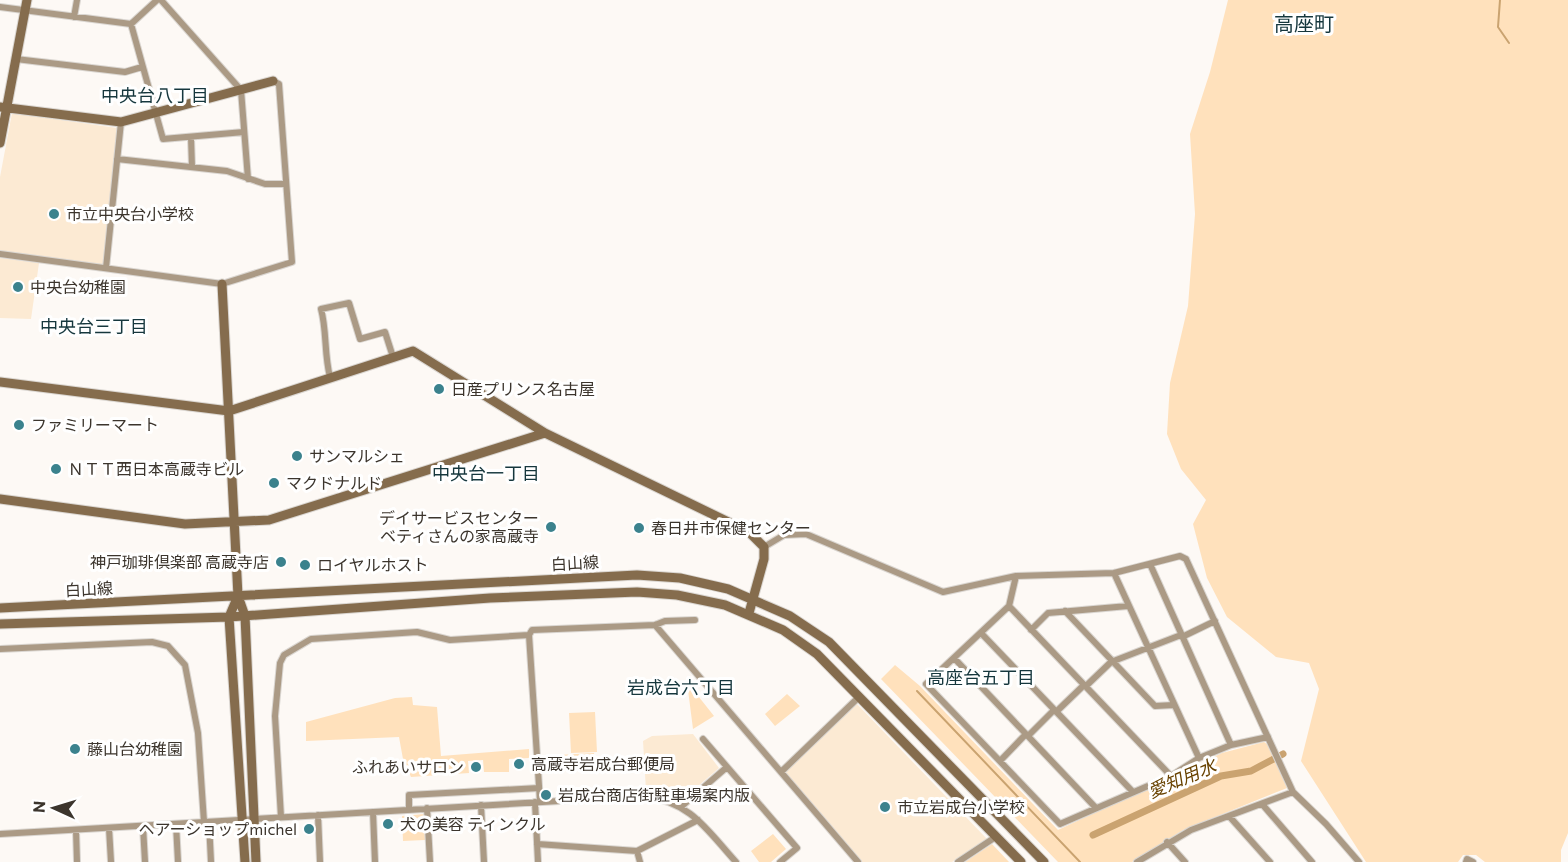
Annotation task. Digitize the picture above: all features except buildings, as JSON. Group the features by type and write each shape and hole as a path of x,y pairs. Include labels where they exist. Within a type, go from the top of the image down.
{"street":[{"path":"0,143 3,108 16,59 27,0"},
{"path":"74,17 77,0"},
{"path":"0,6 130,24 159,0 241,90 248,179"},
{"path":"130,24 163,139 244,132"},
{"path":"16,59 125,72 142,67"},
{"path":"0,255 222,284 292,262 279,84 273,81 121,122 3,108"},
{"path":"106,268 121,122"},
{"path":"190,137 192,167"},
{"path":"117,159 226,171 265,184 286,184"},
{"path":"222,284 237,596 245,616 256,862"},
{"path":"330,377 324,355 324,320 321,309 349,303 360,339 385,332 393,357"},
{"path":"0,382 229,411 413,351 545,433 738,525 764,547 764,559 749,613"},
{"path":"0,499 185,524 269,520 545,433"},
{"path":"764,547 784,535 795,532 806,534 933,591 943,592 1016,576 1114,573 1180,556 1186,559 1293,792 1326,824 1359,862"},
{"path":"1150,564 1231,745"},
{"path":"1114,573 1199,758"},
{"name":"白山線","path":"0,608 637,575 680,578 754,598 790,616 830,642 1044,862"},
{"path":"1016,576 1009,606 926,684 1060,824 1171,776 1199,758 1231,745 1268,737"},
{"name":"白山線","path":"0,624 229,617 490,598 637,592 703,599 749,613 800,642 860,695 1022,862"},
{"path":"237,596 229,617 245,862"},
{"path":"1009,606 1171,776"},
{"path":"1031,630 1048,613 1128,606"},
{"path":"1065,611 1155,706 1174,705"},
{"path":"538,862 537,802 539,788 529,635 531,630 655,625 665,621 695,620"},
{"path":"1000,761 1111,662 1182,636 1215,621"},
{"path":"655,625 858,862"},
{"path":"281,817 275,716 280,663 284,655 311,639 417,632 450,640 529,635"},
{"path":"981,633 1133,792"},
{"path":"0,649 152,642 168,646 176,653 184,665 198,733 211,862"},
{"path":"954,658 1096,808"},
{"path":"781,772 860,695"},
{"path":"703,740 797,848 780,862"},
{"path":"682,806 728,767"},
{"path":"409,810 409,795 539,788"},
{"path":"1137,862 1167,842 1293,792"},
{"path":"0,834 645,795 682,806 698,819 734,862"},
{"path":"1262,804 1312,862"},
{"path":"481,805 484,862"},
{"path":"427,808 430,862"},
{"path":"373,812 375,862"},
{"path":"318,815 320,862"},
{"path":"1229,816 1270,862"},
{"path":"537,844 637,851 698,819"},
{"path":"176,824 178,862"},
{"path":"143,826 145,862"},
{"path":"109,828 111,862"},
{"path":"76,830 77,862"},
{"path":"958,862 997,836"},
{"path":"1167,842 1185,862"},
{"path":"637,851 640,862"},
{"path":"1466,862 1467,859 1473,862"}],"shaded area":[{"path":"1228,0 1568,0 1568,833 1561,850 1561,862 1485,862 1476,855 1463,855 1458,862 1366,862 1301,761 1319,689 1309,663 1276,657 1227,617 1207,578 1193,524 1206,500 1181,469 1167,434 1170,383 1188,306 1195,214 1190,134 1210,72"},
{"name":"市立中央台小学校","path":"12,113 117,128 104,263 101,265 0,252 0,177"},
{"name":"中央台幼稚園","path":"0,258 39,263 31,319 0,318"},
{"path":"895,665 920,686 1058,830 1222,753 1264,742 1287,788 1183,830 1132,862 1058,862 881,679"},
{"path":"687,682 714,716 693,729"},
{"path":"787,694 800,706 775,726 765,714"},
{"path":"412,697 413,705 437,707 441,756 529,749 529,758 509,759 509,772 484,772 483,760 468,761 469,773 411,777 403,759 399,737 306,741 306,722 395,698"},
{"name":"市立岩成台小学校","path":"857,704 987,839 952,862 862,862 786,774 786,771"},
{"path":"595,712 597,752 571,753 569,713"},
{"path":"693,734 719,768 683,799 646,790 643,741 652,736"},
{"path":"594,753 596,766 542,769 540,756"},
{"path":"424,814 425,840 403,841 402,816"},
{"path":"773,834 786,849 771,862 759,862 751,851"},
{"path":"992,844 1009,862 965,862"}],"waterway":[{"path":"1500,0 1498,27 1509,43"},
{"path":"917,691 1080,862"},
{"name":"愛知用水","path":"1093,835 1221,776 1251,771 1283,754"}],"place":[{"name":"市立中央台小学校","path":"54,214"},
{"name":"中央台幼稚園","path":"18,287"},
{"name":"日産プリンス名古屋","path":"439,389"},
{"name":"ファミリーマート","path":"19,425"},
{"name":"サンマルシェ","path":"297,456"},
{"name":"ＮＴＴ西日本高蔵寺ビル","path":"56,469"},
{"name":"マクドナルド","path":"274,483"},
{"name":"デイサービスセンター ベティさんの家高蔵寺","path":"551,527"},
{"name":"春日井市保健センター","path":"639,528"},
{"name":"神戸珈琲倶楽部 高蔵寺店","path":"281,562"},
{"name":"ロイヤルホスト","path":"305,565"},
{"name":"藤山台幼稚園","path":"75,749"},
{"name":"高蔵寺岩成台郵便局","path":"519,764"},
{"name":"ふれあいサロン","path":"476,767"},
{"name":"岩成台商店街駐車場案内版","path":"546,795"},
{"name":"市立岩成台小学校","path":"885,807"},
{"name":"犬の美容 ティンクル","path":"388,824"},
{"name":"ヘアーショップmichel","path":"309,829"}],"district":[{"name":"高座町","path":"1304,24"},
{"name":"中央台八丁目","path":"155,96"},
{"name":"中央台三丁目","path":"94,327"},
{"name":"中央台一丁目","path":"486,474"},
{"name":"高座台五丁目","path":"981,678"},
{"name":"岩成台六丁目","path":"681,688"}]}
